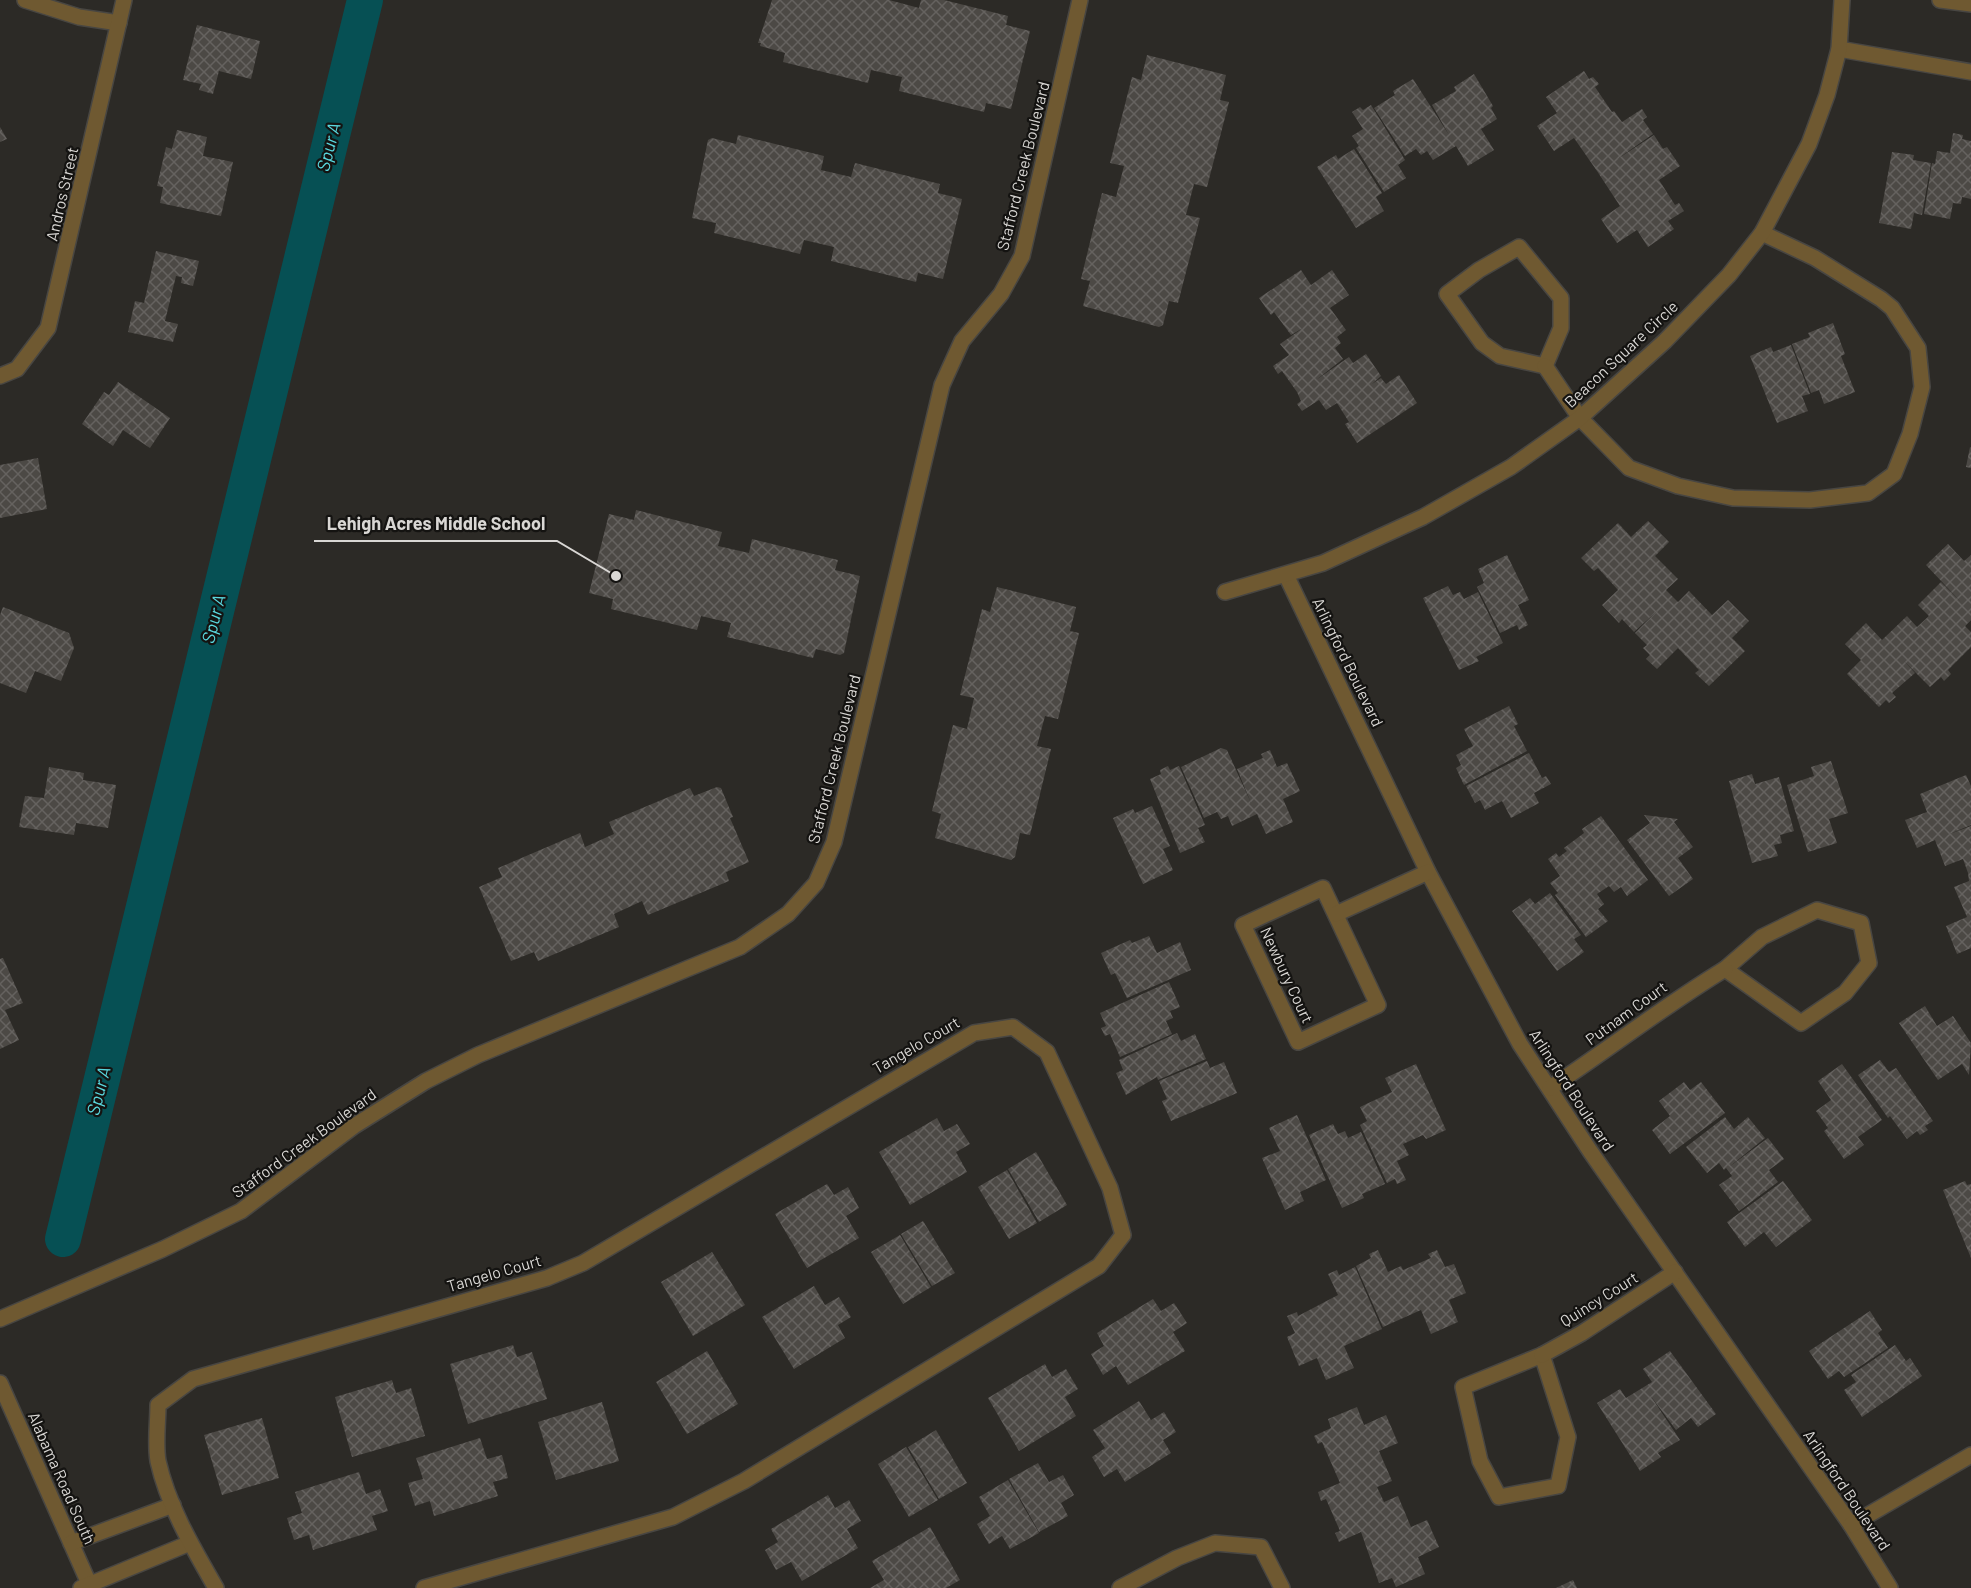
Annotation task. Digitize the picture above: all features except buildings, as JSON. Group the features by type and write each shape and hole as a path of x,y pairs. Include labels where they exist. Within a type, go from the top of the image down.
{"street":[{"path":"25,0 79,17 119,23"},
{"name":"Andros Street","path":"0,376 17,369 48,328 124,0"},
{"name":"Stafford Creek Boulevard","path":"0,1319 163,1250 241,1211 354,1126 426,1081 478,1055 740,947 788,914 816,883 834,842 942,385 962,341 1001,294 1022,256 1080,0"},
{"name":"Beacon Square Circle","path":"1225,591 1323,563 1423,517 1511,467 1580,418 1665,341 1729,275 1762,233 1809,144 1827,95 1839,49 1842,0"},
{"path":"1940,0 1971,4"},
{"path":"1839,49 1971,72"},
{"path":"1545,366 1561,328 1561,298 1519,247 1479,270 1447,294 1482,343 1500,356 1545,366 1580,418 1629,468 1678,486 1733,498 1810,500 1868,493 1894,474 1910,434 1922,387 1918,348 1892,308 1881,299 1815,258 1762,233"},
{"name":"Arlingford Boulevard","path":"1286,575 1428,872 1520,1044 1851,1525 1890,1588"},
{"path":"1336,914 1428,872"},
{"name":"Newbury Court","path":"1323,888 1336,914 1378,1005 1299,1042 1243,925 1323,888"},
{"name":"Putnam Court","path":"1550,1088 1607,1051 1668,1004 1725,969 1762,937 1817,910 1861,923 1869,963 1845,993 1801,1023 1725,969"},
{"name":"Tangelo Court","path":"216,1588 190,1543 173,1505 158,1460 158,1405 193,1379 547,1278 583,1263 974,1033 1013,1027 1047,1052 1110,1188 1123,1235 1099,1266 744,1481 673,1517 424,1588"},
{"name":"Quincy Court","path":"1542,1355 1568,1437 1558,1486 1499,1497 1480,1461 1463,1387 1542,1355 1582,1333 1675,1272"},
{"name":"Alabama Road South","path":"0,1383 71,1544 87,1587"},
{"path":"1851,1525 1971,1455"},
{"path":"71,1544 173,1505"},
{"path":"87,1587 190,1543"},
{"path":"1120,1588 1177,1558 1215,1543 1261,1547 1282,1588"}],"waterway":[{"name":"Spur A","path":"63,1239 365,0"}],"place":[{"name":"Lehigh Acres Middle School","path":"616,576"}]}
